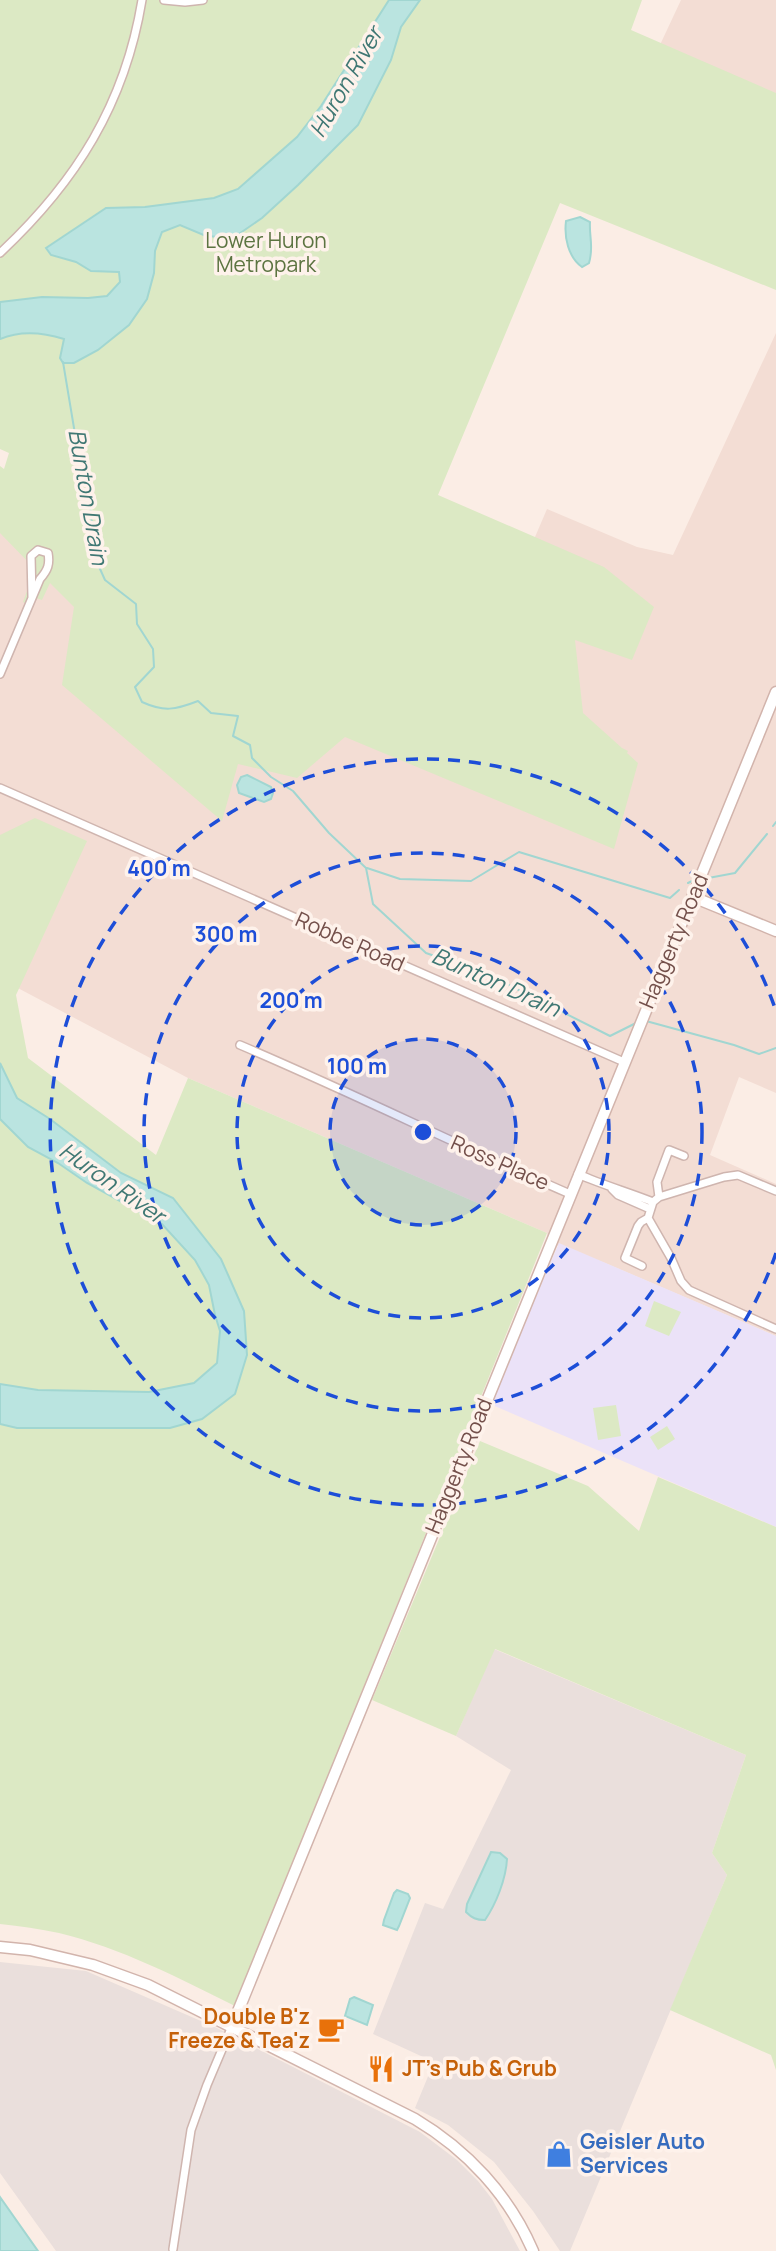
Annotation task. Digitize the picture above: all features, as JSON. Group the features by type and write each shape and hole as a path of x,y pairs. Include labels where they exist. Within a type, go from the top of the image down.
{"street":[{"path":"0,253 58,193 98,133 126,67 142,0"},
{"path":"164,0 203,0"},
{"path":"0,674 40,579 47,571 48,552 38,550 31,556 32,597"},
{"name":"Haggerty Road","path":"173,2249 191,2130 776,692"},
{"name":"Robbe Road","path":"0,788 624,1062"},
{"path":"693,897 776,931"},
{"name":"Ross Place","path":"240,1045 323,1080 443,1138 570,1194"},
{"path":"642,1266 625,1258 638,1226 648,1218 669,1150 684,1156"},
{"path":"578,1174 654,1203 724,1177 738,1175 776,1191"},
{"path":"648,1218 681,1281 689,1290 776,1329"},
{"path":"0,1947 30,1950 93,1965 148,1985 400,2111 442,2136 467,2157 501,2195 533,2251"}],"shaded area":[{"path":"681,0 776,0 776,253 600,173"},
{"path":"776,333 776,1093 739,1077 710,1155 776,1184 776,1336 605,1263 550,1243 547,1233 188,1078 14,986 0,953 0,491 523,565 547,509 637,547 673,555"},
{"path":"559,1243 776,1336 776,1527 490,1404"},
{"path":"494,1649 746,1755 712,1853 727,1875 570,2251 560,2251 533,2211 494,2162 448,2125 415,2108 434,2062 373,2034 425,1903 443,1909 511,1770 456,1736"},
{"path":"0,1962 86,1971 217,2028 420,2132 457,2160 478,2181 492,2199 520,2251 56,2251 0,2173"}],"green space":[{"name":"Lower Huron Metropark","path":"0,0 642,0 631,30 776,93 776,290 560,203 438,495 604,567 654,607 632,660 575,640 583,713 628,751 638,763 614,849 345,737 297,778 238,764 222,821 62,685 74,607 50,583 42,600 36,598 32,606 23,602 35,569 0,533 0,466 4,469 9,453 0,449"},
{"path":"35,818 87,841 16,995 28,1058 156,1155 188,1078 547,1233 235,2006 105,1947 59,1933 0,1924 0,835"},
{"path":"654,1301 681,1312 669,1336 645,1326"},
{"path":"616,1405 621,1436 598,1440 593,1408"},
{"path":"667,1426 675,1439 658,1450 650,1437"},
{"path":"480,1441 588,1486 639,1531 658,1477 776,1527 776,2070 771,2055 670,2010 727,1875 712,1853 746,1755 495,1649 456,1736 372,1700"}],"water":[{"name":"Huron River","path":"389,0 420,0 401,27 391,60 358,125 262,218 233,238 206,236 180,225 162,232 155,251 154,273 147,299 129,325 98,350 74,363 63,363 60,358 64,339 32,333 0,339 0,302 42,297 107,296 120,282 119,272 91,271 76,262 51,255 46,248 106,208 145,207 214,198 238,189 297,137 321,106"},
{"path":"580,217 590,222 591,247 589,263 582,267 570,252 566,234 566,221"},
{"path":"247,775 271,787 271,799 264,802 239,793 237,785 241,777"},
{"name":"Huron River","path":"0,1063 17,1098 50,1119 121,1173 173,1198 221,1259 244,1311 247,1355 235,1394 202,1419 170,1428 17,1428 0,1424 0,1384 38,1390 149,1392 194,1383 217,1363 220,1331 209,1285 195,1260 162,1224 28,1147 0,1119"},
{"path":"491,1852 500,1853 507,1859 506,1867 493,1907 485,1920 479,1920 466,1912 467,1904"},
{"path":"397,1890 408,1894 410,1898 397,1930 383,1925"},
{"path":"354,1997 373,2005 367,2025 345,2016 350,1999"},
{"path":"0,2197 38,2251 0,2251"}],"waterway":[{"name":"Bunton Drain","path":"63,362 79,458 88,488 96,560 105,580 136,604 137,624 153,649 154,667 135,687 142,702 170,709 198,701 211,713 238,716 233,736 250,745 252,758 271,777 293,791 329,833 366,868 373,904 426,953 489,975 610,1036 638,1022"},
{"path":"773,826 776,822"},
{"path":"703,879 735,873 767,834"},
{"path":"367,868 400,879 471,881 519,852 670,898 679,890"},
{"path":"688,883 694,880"},
{"name":"Bunton Drain","path":"646,1021 759,1054 776,1048"}],"place":[{"name":"Double B'z Freeze & Tea'z","path":"331,2029"},
{"name":"JT's Pub & Grub","path":"381,2069"},
{"name":"Geisler Auto Services","path":"559,2154"}]}
